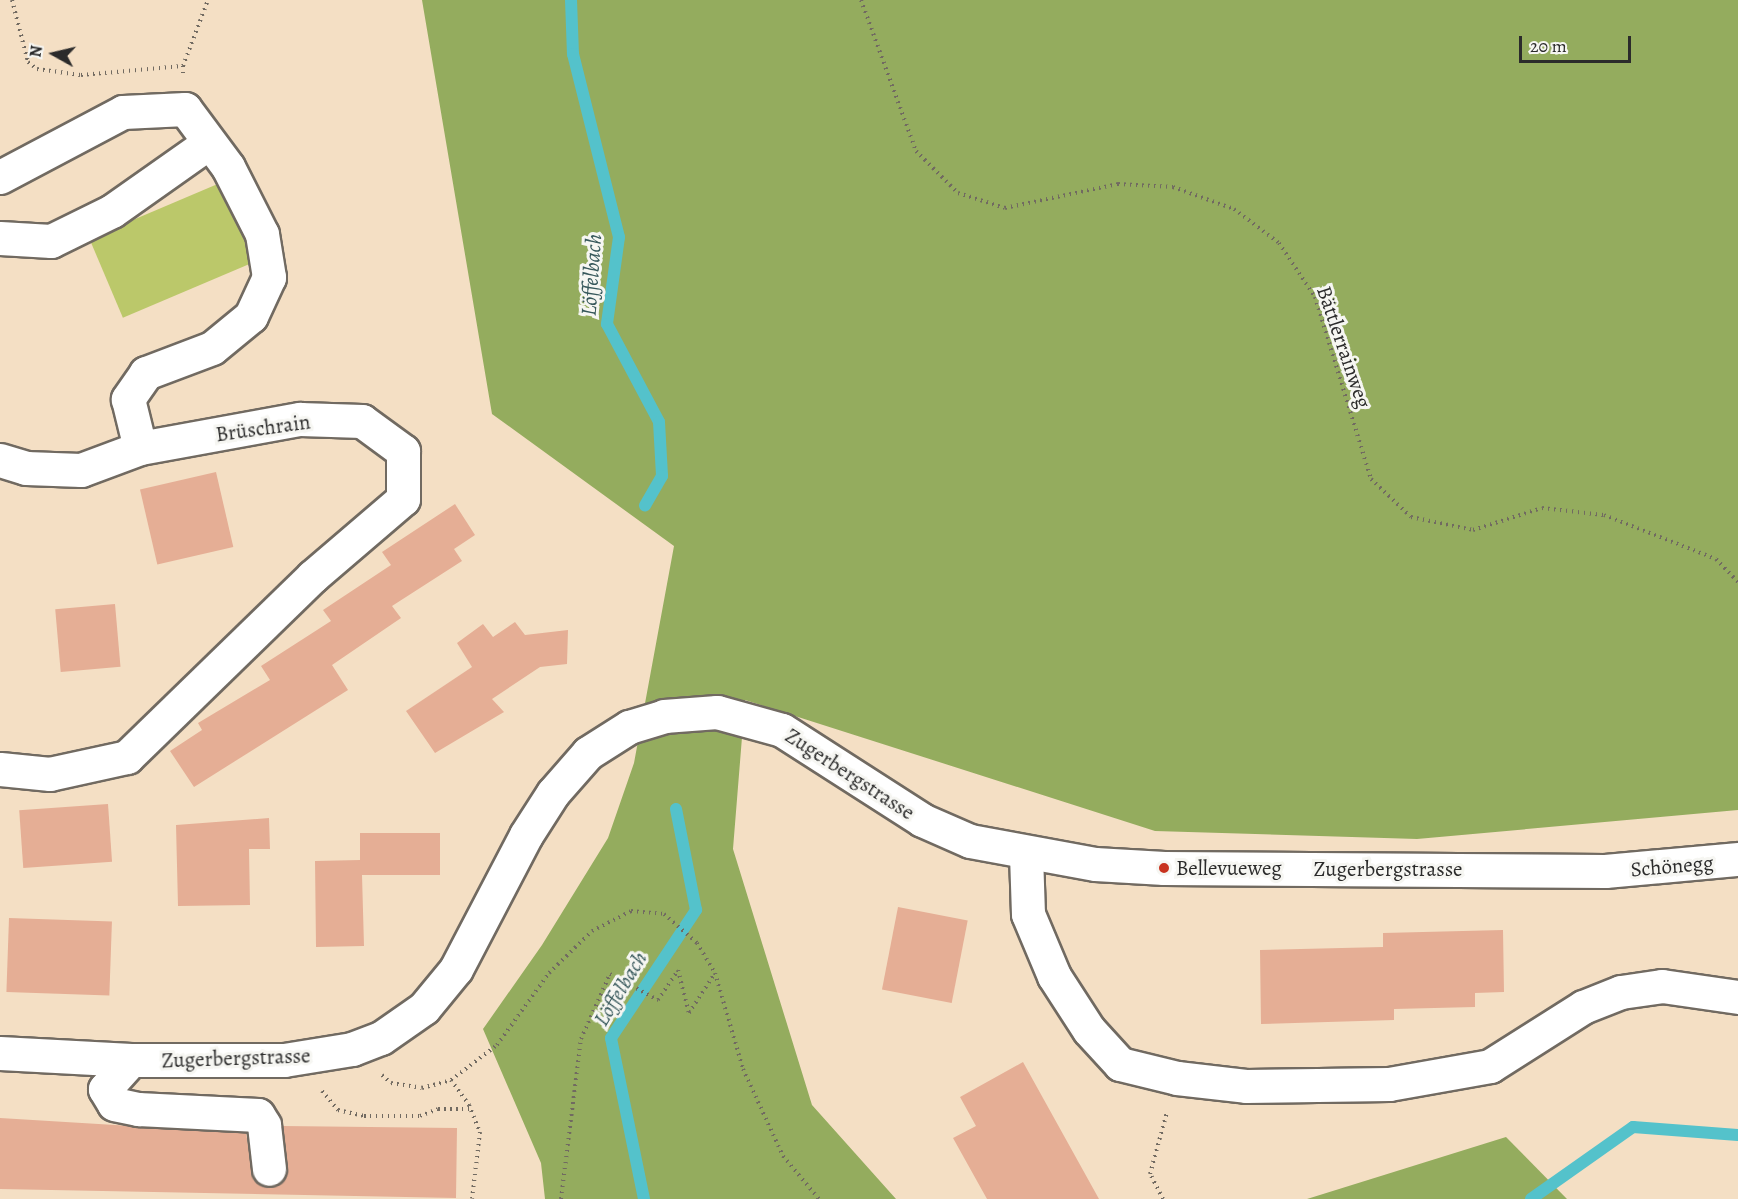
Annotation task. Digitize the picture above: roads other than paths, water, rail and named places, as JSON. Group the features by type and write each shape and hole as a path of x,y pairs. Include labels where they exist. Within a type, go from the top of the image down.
{"street":[{"path":"0,177 123,111 185,109 207,144 228,167 262,234 269,277 251,316 212,348 146,373 128,399 140,448 81,470 26,468 0,460"},
{"path":"0,238 51,241 112,211 207,144"},
{"name":"Brüschrain","path":"0,769 50,774 127,757 312,577 403,499 403,451 362,421 300,419 140,448"},
{"name":"Zugerbergstrasse","path":"0,1053 131,1060 284,1060 352,1049 381,1038 424,1008 456,969 526,835 553,793 588,753 629,727 664,716 717,712 782,730 922,820 970,841 1026,854 1164,868 1605,871"},
{"path":"1026,854 1028,914 1054,976 1089,1030 1120,1064 1177,1078 1246,1086 1389,1084 1490,1066 1583,1007 1621,992 1662,986 1738,997"},
{"name":"Schönegg","path":"1605,871 1738,859"},
{"path":"131,1060 105,1089 114,1104 138,1109 258,1115 264,1125 269,1170"}],"waterway":[{"name":"Löffelbach","path":"571,0 573,54 619,237 607,324 659,422 662,476 645,505"},
{"name":"Löffelbach","path":"644,1199 611,1038 696,910 676,809"},
{"path":"1531,1199 1633,1127 1738,1135"}],"place":[{"name":"Bellevueweg","path":"1164,868"}]}
